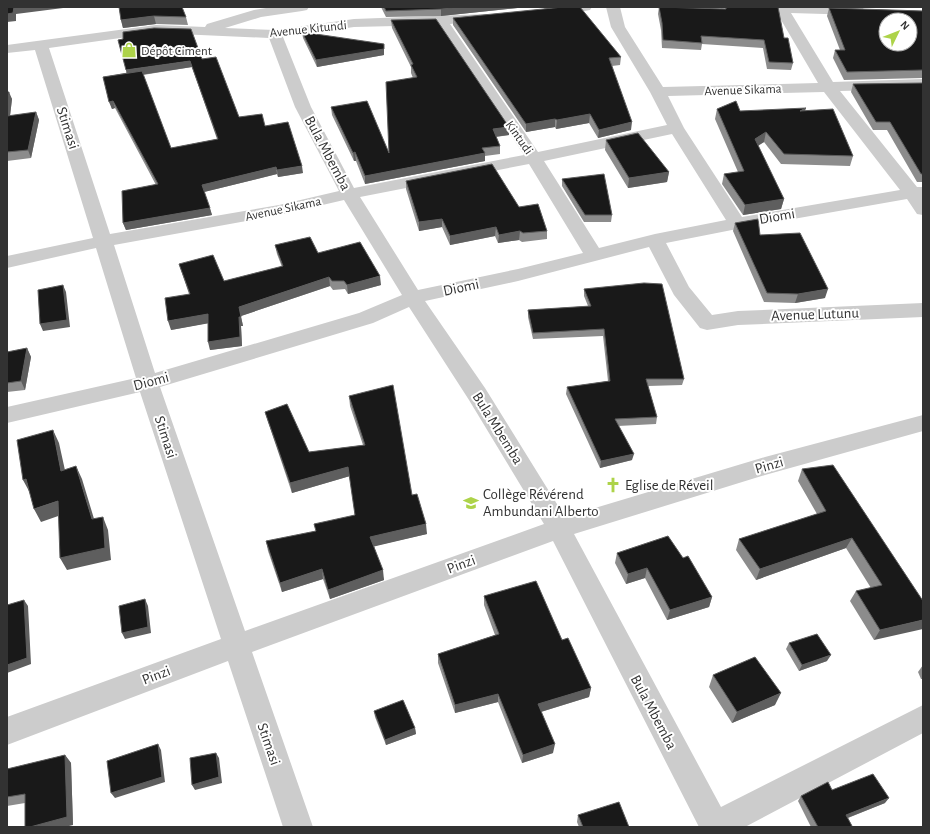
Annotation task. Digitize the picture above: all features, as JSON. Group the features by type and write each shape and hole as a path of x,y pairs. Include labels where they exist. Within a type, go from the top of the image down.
{"street":[{"path":"199,31 259,12 302,7"},
{"path":"534,12 585,7"},
{"path":"613,7 618,27 658,92 676,128 737,223"},
{"path":"727,7 868,12"},
{"path":"782,10 828,86 917,192 923,210"},
{"name":"Avenue Kitundi","path":"7,49 156,29 275,34 354,23 441,22 495,16"},
{"name":"Kintudi","path":"441,22 534,158 594,256"},
{"name":"Bula Mbemba","path":"275,34 303,107 349,194 413,298 477,394 559,529 714,827"},
{"name":"Stimasi","path":"41,44 148,383 298,827"},
{"name":"Avenue Sikama","path":"658,92 923,84"},
{"name":"Avenue Sikama","path":"7,262 104,242 279,210 349,194 534,158 676,128"},
{"name":"Diomi","path":"7,415 148,383 366,318 413,298 594,256 655,240 737,223 917,192"},
{"name":"Avenue Lutunu","path":"655,240 681,290 707,323 738,318 923,310"},
{"name":"Pinzi","path":"7,731 559,529 765,466 923,423"},
{"path":"714,827 923,718"}],"building":[{"path":"7,7 14,7 13,13 7,14"},
{"path":"119,7 182,7 186,17 154,16 121,20"},
{"path":"384,7 465,7 386,11"},
{"path":"563,7 580,7 621,57 609,58 632,122 599,130 590,114 526,124 453,18"},
{"path":"659,7 726,9 726,7 778,7 784,38 788,38 793,63 769,62 764,40 701,36 702,43 663,40"},
{"path":"829,8 923,11 923,70 847,72 835,50 845,50"},
{"path":"436,19 509,127 493,129 500,146 482,148 485,153 365,176 355,152 353,153 331,107 367,101 389,153 386,82 417,77 411,65 413,64 391,20"},
{"path":"154,28 191,29 202,59 216,57 239,117 262,114 265,126 288,122 302,166 277,170 276,167 202,185 210,208 123,223 122,191 158,184 113,101 109,102 103,77 142,71 171,148 218,139 190,61 126,70 118,40 123,39 123,32"},
{"path":"302,32 384,44 384,49 316,60"},
{"path":"923,83 923,174 921,174 890,122 876,122 853,84"},
{"path":"7,92 9,92 7,107"},
{"path":"736,101 740,111 806,108 800,111 833,109 853,156 784,154 766,132 755,139 784,199 745,205 724,174 744,171 717,109"},
{"path":"36,112 28,150 7,152 7,116"},
{"path":"638,133 669,172 629,178 606,140"},
{"path":"492,164 519,207 538,204 547,231 523,233 520,231 499,235 496,227 450,236 442,219 419,222 406,181"},
{"path":"604,174 612,215 585,215 562,179"},
{"path":"758,219 760,235 800,233 828,289 798,294 767,293 735,223"},
{"path":"310,237 318,253 360,242 380,276 347,285 344,281 332,281 329,277 239,307 241,317 239,317 240,337 208,342 208,314 168,321 165,298 190,294 179,264 213,255 224,281 283,266 275,245"},
{"path":"644,283 662,284 684,379 646,379 657,417 615,419 634,454 601,461 567,387 610,381 604,329 533,333 528,310 591,306 584,289"},
{"path":"63,285 67,320 40,324 38,290"},
{"path":"27,348 21,381 7,383 7,352"},
{"path":"393,385 412,495 417,494 426,524 370,537 383,570 328,590 322,569 280,583 266,541 316,531 314,524 355,515 348,467 290,483 265,412 287,404 309,452 365,445 349,396"},
{"path":"53,430 61,471 76,466 92,519 103,517 105,548 60,558 58,501 34,509 26,479 23,480 17,440"},
{"path":"833,465 923,601 923,620 880,630 856,591 882,585 852,538 760,569 739,539 826,511 802,469"},
{"path":"668,536 683,558 688,556 712,597 670,610 647,568 628,574 617,553"},
{"path":"536,581 562,640 568,638 591,688 538,704 555,744 523,755 498,694 455,705 438,654 499,634 484,596"},
{"path":"145,599 148,627 122,633 119,606"},
{"path":"24,600 27,658 7,665 7,605"},
{"path":"817,634 831,655 802,665 789,643"},
{"path":"755,657 781,693 737,712 713,675"},
{"path":"403,700 415,728 385,740 374,711"},
{"path":"158,744 162,777 111,793 107,761"},
{"path":"216,753 219,777 192,785 190,758"},
{"path":"65,755 67,817 25,827 25,794 7,797 7,769"},
{"path":"873,774 889,798 846,815 852,826 818,827 801,796 828,782 832,790"},
{"path":"619,802 629,827 583,827 578,815"}],"place":[{"name":"Dépôt Ciment","path":"129,50"},
{"name":"Eglise de Réveil","path":"613,485"},
{"name":"Collège Révérend Ambundani Alberto","path":"471,503"}]}
